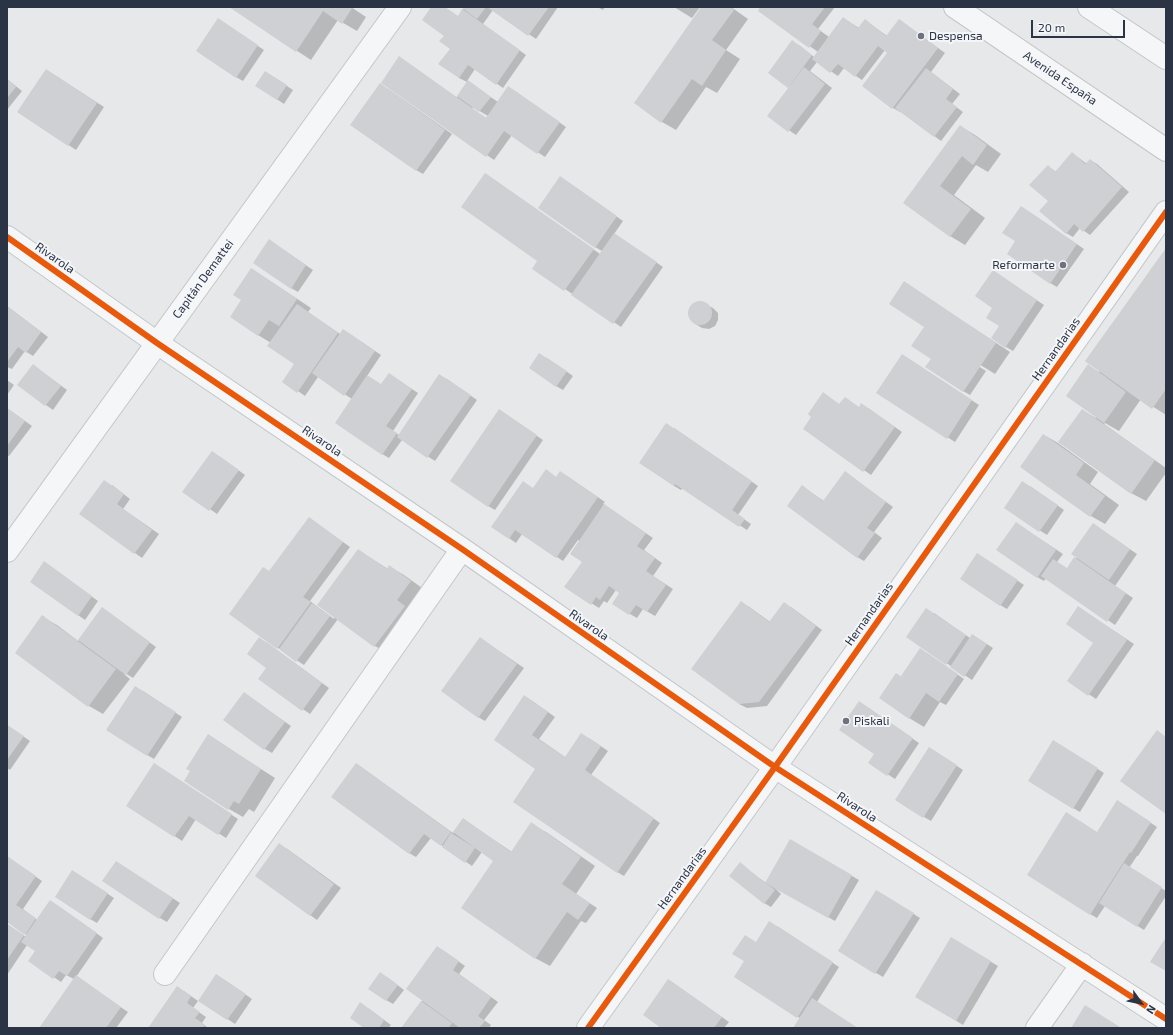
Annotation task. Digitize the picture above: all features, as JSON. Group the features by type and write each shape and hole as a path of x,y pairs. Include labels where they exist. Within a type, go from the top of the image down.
{"street":[{"name":"Capitán Demattei","path":"7,551 400,7"},
{"name":"Avenida España","path":"955,7 1166,150"},
{"path":"1090,7 1166,58"},
{"name":"Hernandarias","path":"588,1028 774,768 1166,212"},
{"name":"Rivarola","path":"7,237 157,342 462,549 774,768 1166,1019"},
{"path":"165,974 462,549"},
{"path":"1037,1028 1082,964"}],"building":[{"path":"229,7 352,8 342,24 323,11 296,52"},
{"path":"431,7 445,7 458,16 462,9 520,50 496,85 468,65 459,78 438,64 450,49 439,41 444,36 422,20"},
{"path":"461,7 486,7 477,19"},
{"path":"487,7 549,7 528,36"},
{"path":"701,7 730,7 734,10 712,40 726,50 702,86 692,79 661,123 634,103"},
{"path":"760,7 825,7 812,24 821,31 809,48 758,11"},
{"path":"843,17 858,28 865,19 886,36 899,19 938,48 892,109 862,86 887,53 878,46 855,77 838,64 830,73 812,59"},
{"path":"218,18 258,45 236,78 196,51"},
{"path":"792,40 812,55 788,88 768,73"},
{"path":"399,56 486,118 508,86 560,122 537,154 504,131 486,157 381,83"},
{"path":"804,67 825,84 788,132 767,116"},
{"path":"926,68 953,89 946,99 957,107 934,137 895,108"},
{"path":"46,69 97,103 68,146 17,112"},
{"path":"265,71 287,85 277,100 255,86"},
{"path":"7,79 16,87 7,98"},
{"path":"468,80 491,97 479,112 457,96"},
{"path":"380,83 445,130 416,171 350,125"},
{"path":"960,125 987,145 973,165 962,156 940,186 971,209 950,237 903,203"},
{"path":"1072,152 1085,164 1090,159 1122,187 1083,232 1074,224 1066,234 1039,211 1048,201 1029,185 1048,165 1055,172"},
{"path":"485,173 594,249 564,291 532,269 537,261 461,207"},
{"path":"560,176 617,216 595,248 538,208"},
{"path":"1021,206 1077,244 1050,284 1007,254 1015,241 1002,233"},
{"path":"614,233 657,262 613,324 571,295"},
{"path":"269,239 306,265 291,289 253,263"},
{"path":"1166,248 1166,389 1152,409 1085,361"},
{"path":"251,268 297,299 279,326 269,320 258,336 230,317 241,300 233,295"},
{"path":"993,270 1037,300 1005,348 991,338 999,326 986,318 992,308 975,296"},
{"path":"904,281 996,343 963,392 925,367 931,359 911,346 924,327 889,304"},
{"path":"700,301 708,305 712,313 708,321 700,325 692,321 688,313 692,305"},
{"path":"297,304 338,333 297,393 282,382 294,364 267,346"},
{"path":"7,306 41,332 26,353 18,347 7,362"},
{"path":"343,329 375,351 344,396 312,373"},
{"path":"539,353 567,371 556,387 529,368"},
{"path":"902,354 972,400 947,439 876,393"},
{"path":"33,364 61,386 45,406 17,385"},
{"path":"1088,364 1126,392 1104,423 1066,396"},
{"path":"389,373 412,389 386,426 397,433 382,455 335,423 367,375 381,384"},
{"path":"439,374 471,395 427,458 397,437"},
{"path":"823,392 839,404 845,397 859,407 861,403 895,427 863,472 803,429 811,417 808,414"},
{"path":"7,408 25,421 7,446"},
{"path":"499,409 537,435 488,507 450,481"},
{"path":"1082,409 1155,460 1131,494 1058,442"},
{"path":"666,423 752,481 732,510 745,519 739,527 675,484 674,486 639,463"},
{"path":"1043,434 1084,463 1076,475 1105,496 1090,517 1020,467"},
{"path":"212,451 239,470 209,511 182,492"},
{"path":"546,469 556,477 560,471 598,497 556,558 515,530 509,539 491,527 523,481 533,488"},
{"path":"845,471 886,502 867,528 875,533 857,558 787,506 802,485 823,501"},
{"path":"104,480 124,494 117,504 152,530 134,554 79,514"},
{"path":"1022,481 1058,505 1039,532 1004,508"},
{"path":"604,504 646,533 637,546 655,558 646,571 666,585 647,612 636,605 629,615 612,604 619,593 609,586 600,600 596,597 591,605 564,587 582,562 570,554"},
{"path":"309,517 343,542 303,597 311,602 277,649 229,614 263,567 269,571"},
{"path":"1016,522 1056,550 1037,578 996,550"},
{"path":"1093,523 1130,549 1109,580 1071,554"},
{"path":"358,549 387,569 389,565 411,581 397,600 405,606 374,647 317,605"},
{"path":"977,553 1018,580 1000,606 960,579"},
{"path":"1074,557 1126,593 1107,622 1041,576 1053,559 1067,568"},
{"path":"44,561 92,596 78,616 30,582"},
{"path":"741,601 769,622 784,602 816,626 759,702 739,704 691,669"},
{"path":"312,603 330,616 296,662 279,649"},
{"path":"1078,606 1127,640 1088,696 1067,681 1093,643 1066,624"},
{"path":"102,607 150,642 126,675 78,640"},
{"path":"926,608 966,635 946,665 906,637"},
{"path":"42,615 116,669 88,707 15,653"},
{"path":"972,634 987,644 964,677 950,667"},
{"path":"259,637 322,683 302,711 258,679 266,668 247,654"},
{"path":"480,637 517,664 478,718 441,691"},
{"path":"920,648 958,674 939,702 926,693 909,719 879,698 896,673 905,679 901,676"},
{"path":"135,686 176,712 147,756 106,730"},
{"path":"244,692 285,722 264,750 223,720"},
{"path":"524,695 548,712 532,735 565,757 581,733 601,746 585,770 654,818 617,873 513,802 535,769 494,740"},
{"path":"859,701 913,738 887,776 868,763 874,754 839,730"},
{"path":"7,725 24,736 7,760"},
{"path":"1157,730 1166,737 1166,814 1120,781"},
{"path":"208,734 261,769 239,804 234,801 228,810 184,781 190,771 186,769"},
{"path":"1053,740 1098,768 1073,809 1028,781"},
{"path":"929,747 957,765 923,818 895,800"},
{"path":"154,763 232,814 218,835 189,816 174,837 126,806"},
{"path":"356,763 451,832 441,846 424,834 409,854 331,797"},
{"path":"1117,800 1151,822 1090,915 1027,875 1066,812 1097,832"},
{"path":"463,818 511,852 531,822 581,857 562,884 590,903 578,920 567,912 535,959 461,908 493,861 453,832"},
{"path":"451,833 475,848 465,863 442,847"},
{"path":"790,839 852,875 828,918 765,883"},
{"path":"279,843 334,884 310,916 255,876"},
{"path":"7,856 36,876 16,905 36,918 25,935 7,922"},
{"path":"116,861 173,898 159,919 102,881"},
{"path":"740,862 775,890 764,904 729,876"},
{"path":"1124,863 1162,887 1137,927 1099,903"},
{"path":"72,870 108,893 90,920 55,897"},
{"path":"876,890 914,913 875,974 838,951"},
{"path":"50,900 97,933 67,976 59,971 53,979 28,961 35,951 21,942"},
{"path":"769,921 833,962 797,1018 734,977 744,961 732,954 745,935 756,942"},
{"path":"7,924 24,935 7,960"},
{"path":"951,937 991,961 956,1021 915,997"},
{"path":"1166,937 1166,971 1150,962"},
{"path":"437,946 459,961 453,970 491,997 478,1016 485,1021 479,1028 460,1028 406,989"},
{"path":"380,972 398,985 386,1001 368,989"},
{"path":"216,974 246,994 227,1020 198,1001"},
{"path":"76,975 121,1007 106,1028 39,1028"},
{"path":"668,979 722,1017 714,1028 661,1028 643,1015"},
{"path":"177,986 191,996 187,1003 200,1012 195,1018 205,1025 203,1028 148,1028"},
{"path":"812,998 858,1028 793,1028"},
{"path":"421,1001 452,1023 449,1027 450,1028 401,1028"},
{"path":"360,1002 384,1020 379,1028 364,1028 350,1018"},
{"path":"1085,1005 1120,1027 1071,1028"}],"cycle path":[{"path":"588,1028 775,767 1166,212"},
{"path":"7,237 157,343 462,549 775,767 1166,1019"}],"place":[{"name":"Despensa","path":"921,36"},
{"name":"Reformarte","path":"1063,265"},
{"name":"Piskali","path":"846,721"}]}
